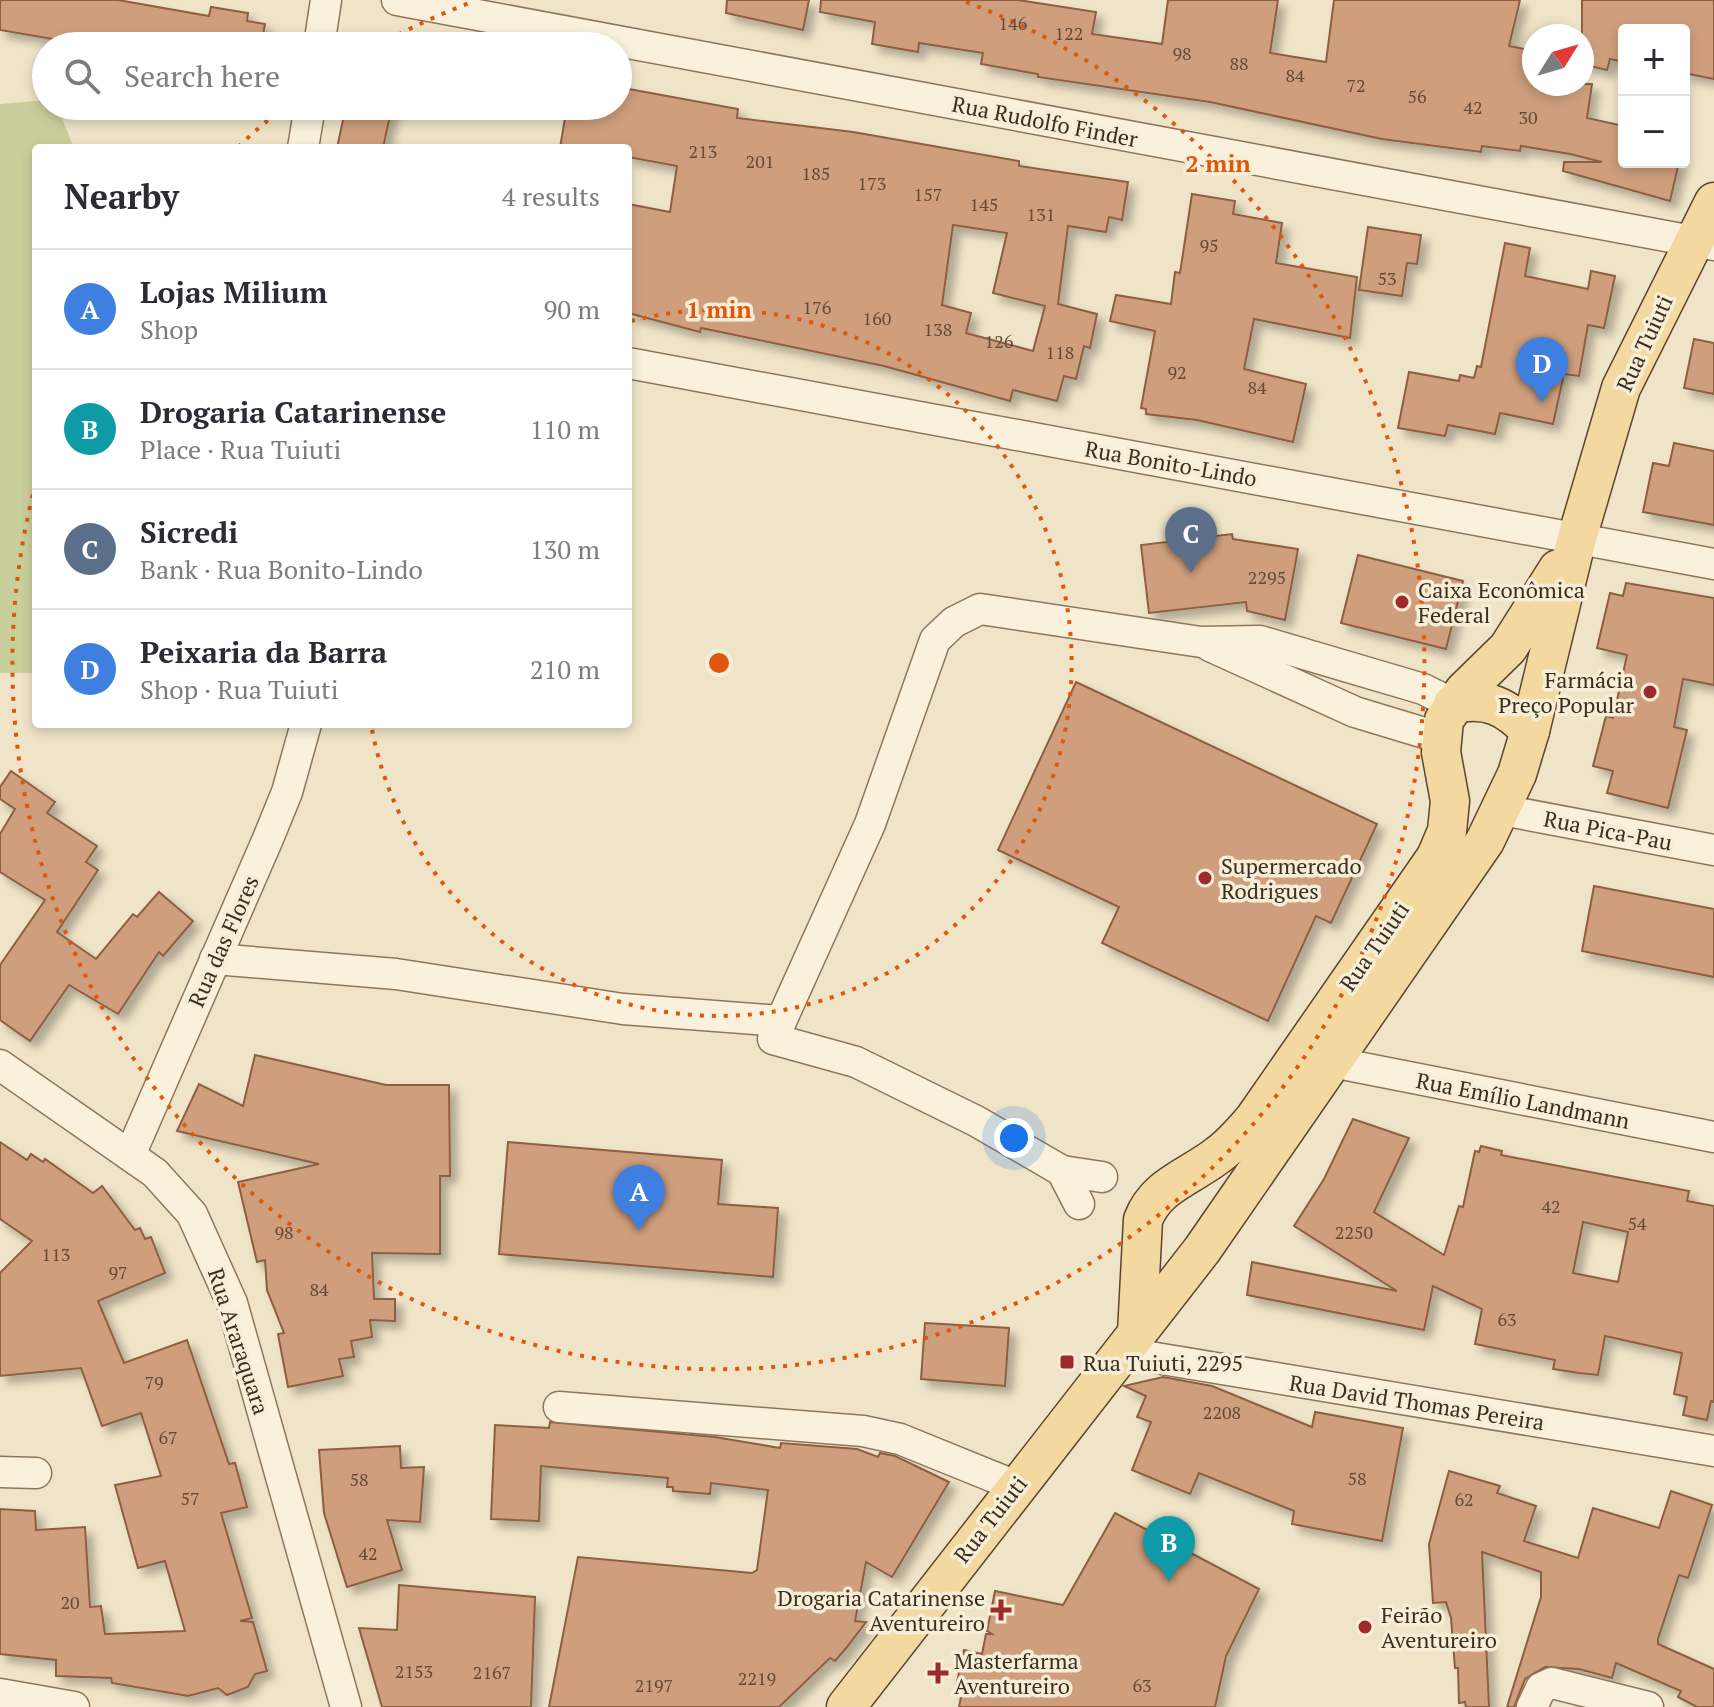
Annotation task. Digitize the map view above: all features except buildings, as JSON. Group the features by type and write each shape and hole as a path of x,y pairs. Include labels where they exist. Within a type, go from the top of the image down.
{"main road":[{"name":"Rua Tuiuti","path":"846,1707 1202,1250 1460,881 1502,810 1530,731 1577,538 1621,388 1704,243 1714,202"},
{"name":"Rua Tuiuti","path":"1143,1220 1148,1205 1160,1192 1217,1156 1254,1119 1436,857 1447,831 1450,801 1447,721 1508,648 1577,538"},
{"path":"1447,721 1493,702 1507,709 1530,731"},
{"path":"1143,1220 1166,1244 1184,1251 1202,1250"},
{"path":"1129,1342 1143,1220"}],"street":[{"path":"321,32 326,0"},
{"name":"Rua Rudolfo Finder","path":"397,0 569,32"},
{"name":"Rua Rudolfo Finder","path":"632,44 1704,243"},
{"path":"304,144 308,120"},
{"name":"Rua Bonito-Lindo","path":"632,364 1714,564"},
{"path":"1102,1177 1062,1171 976,1121 856,1062 773,1039 870,824 935,640 954,622 980,609 1201,642 1272,644 1423,689 1447,721"},
{"path":"1201,642 1355,712 1447,721"},
{"name":"Rua das Flores","path":"130,1155 287,792 305,728"},
{"name":"Rua Pica-Pau","path":"1502,810 1714,850"},
{"path":"215,959 396,974 623,1009 781,1021"},
{"name":"Rua Emílio Landmann","path":"1332,1062 1714,1137"},
{"name":"Rua Araraquara","path":"0,1065 130,1155 177,1194 192,1214 232,1303 346,1707"},
{"path":"1062,1171 1079,1204"},
{"name":"Rua David Thomas Pereira","path":"1129,1342 1714,1451"},
{"path":"559,1407 863,1431 900,1439 1016,1486"},
{"path":"0,1472 36,1473"},
{"path":"1532,1707 1541,1688 1552,1683 1648,1707"},
{"path":"0,1694 74,1707"}],"green space":[{"path":"32,101 32,120 63,120 72,144 32,144 32,673 0,673 0,104"}],"place":[{"name":"Peixaria da Barra","path":"1542,403"},
{"name":"Sicredi","path":"1191,573"},
{"name":"Caixa Econômica Federal","path":"1402,602"},
{"name":"Farmácia Preço Popular","path":"1650,692"},
{"name":"Supermercado Rodrigues","path":"1205,878"},
{"name":"Lojas Milium","path":"639,1231"},
{"name":"Rua Tuiuti, 2295","path":"1067,1362"},
{"name":"Drogaria Catarinense","path":"1169,1582"},
{"name":"Drogaria Catarinense Aventureiro","path":"1001,1610"},
{"name":"Feirão Aventureiro","path":"1365,1627"},
{"name":"Masterfarma Aventureiro","path":"938,1673"}]}
